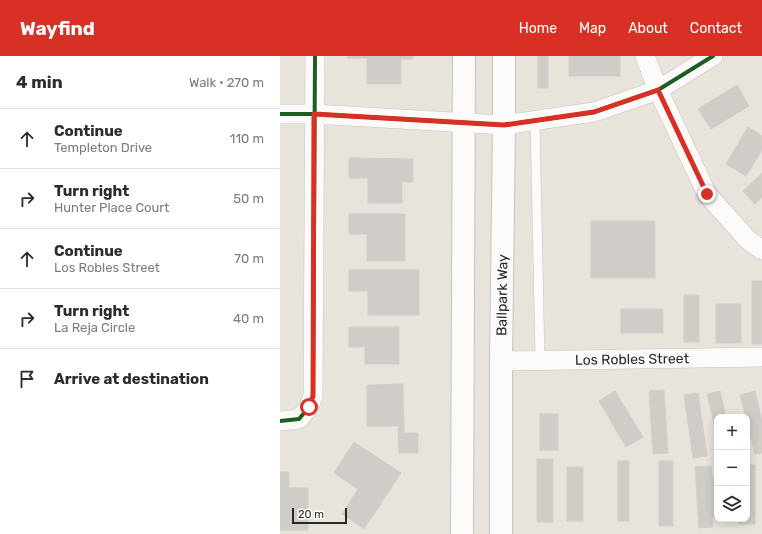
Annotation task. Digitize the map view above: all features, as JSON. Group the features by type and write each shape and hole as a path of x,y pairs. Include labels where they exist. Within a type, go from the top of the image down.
{"main road":[{"path":"462,534 464,56"},
{"name":"Ballpark Way","path":"501,534 504,56"}],"street":[{"path":"280,421 299,419 309,407 313,396 315,56"},
{"path":"645,56 658,90 707,194 748,240 762,250"},
{"path":"280,114 314,114 504,125 535,121 594,112 658,90 713,56"},
{"name":"Los Robles Street","path":"501,361 762,356"}],"lane":[{"path":"535,121 540,360"}],"building":[{"path":"348,56 413,56 413,59 401,59 401,84 367,84 367,58 348,58"},
{"path":"538,56 548,56 548,88 538,88"},
{"path":"569,56 620,56 620,76 569,76"},
{"path":"737,85 749,106 711,129 698,109"},
{"path":"748,127 762,136 762,150 746,176 726,164"},
{"path":"349,158 413,159 413,182 402,182 402,203 368,203 368,178 349,178"},
{"path":"762,173 762,197 755,204 743,191"},
{"path":"349,214 405,214 405,261 367,261 367,234 349,234"},
{"path":"591,221 655,221 655,278 591,278"},
{"path":"349,270 419,270 419,315 368,315 368,291 349,291"},
{"path":"752,281 762,281 762,344 752,344"},
{"path":"684,295 699,295 699,342 684,342"},
{"path":"716,304 741,304 741,343 716,343"},
{"path":"621,309 663,309 663,333 621,333"},
{"path":"349,327 399,327 399,364 365,364 365,347 349,347"},
{"path":"403,384 404,433 418,433 418,453 399,453 398,426 367,426 367,385"},
{"path":"664,390 668,453 653,454 649,391"},
{"path":"615,391 643,437 626,447 599,401"},
{"path":"720,391 725,414 714,414 714,423 707,394"},
{"path":"755,391 762,420 762,453 755,454 750,434 750,414 745,414 740,395"},
{"path":"698,393 707,456 693,458 684,395"},
{"path":"540,414 558,414 558,450 540,450"},
{"path":"354,442 401,473 364,529 342,514 358,489 334,473"},
{"path":"537,459 553,459 553,522 537,522"},
{"path":"618,461 629,461 629,521 618,521"},
{"path":"659,461 673,461 673,526 659,526"},
{"path":"750,465 755,465 755,524 739,524 739,522 750,522"},
{"path":"711,466 712,478 714,478 714,517 712,517 713,527 699,528 695,467"},
{"path":"567,467 583,467 583,521 567,521"},
{"path":"280,472 289,472 289,488 308,488 308,530 280,530"}],"cycle path":[{"path":"280,421 299,419 309,407 313,396 315,56"},
{"path":"280,114 314,114 504,125 594,112 658,90 713,56"}],"route":[{"path":"309,407 313,396 314,114 504,125 594,112 658,90 707,194"}]}
